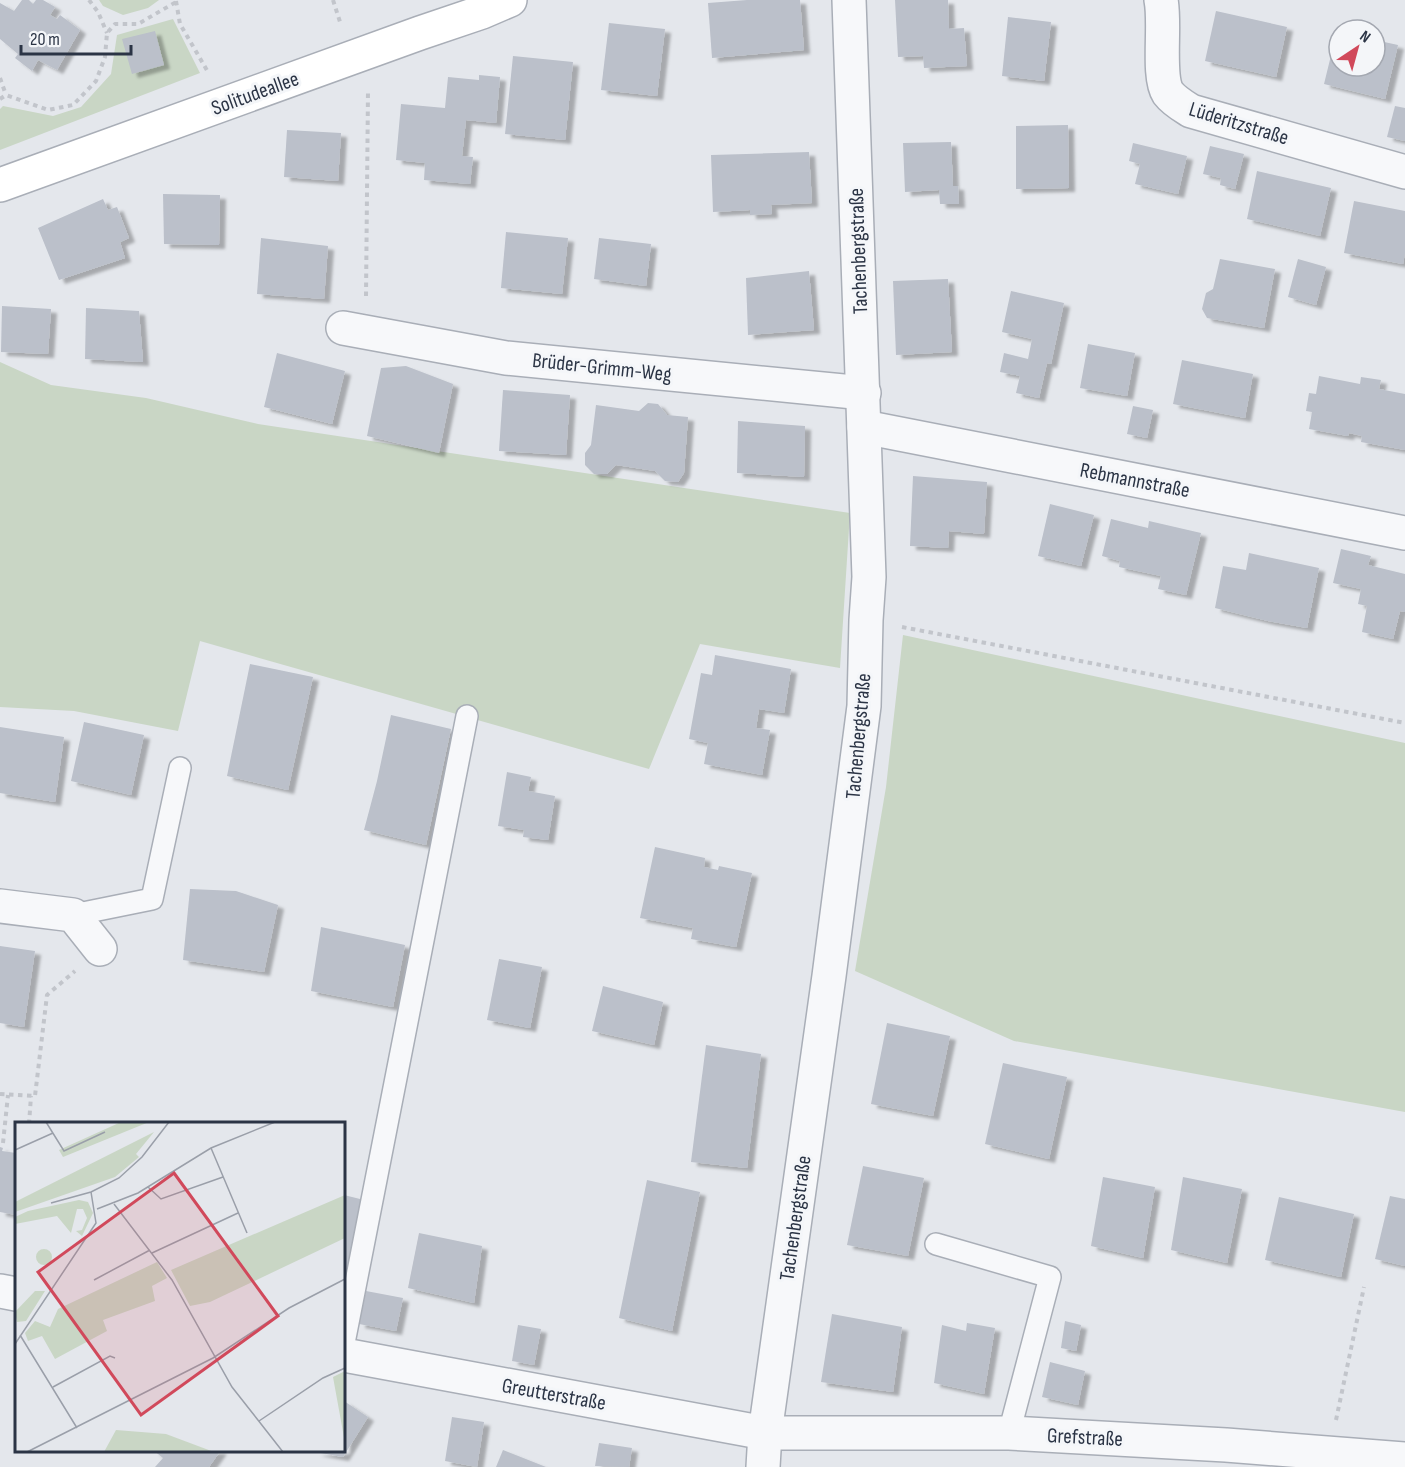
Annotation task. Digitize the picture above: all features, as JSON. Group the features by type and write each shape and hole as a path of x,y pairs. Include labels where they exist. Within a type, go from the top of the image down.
{"main road":[{"name":"Solitudeallee","path":"0,185 510,0"}],"street":[{"name":"Tachenbergstraße","path":"763,1467 765,1433 830,976 864,706 869,578 849,0"},
{"name":"Lüderitzstraße","path":"1161,0 1164,14 1162,69 1168,93 1178,103 1191,111 1405,172"},
{"name":"Brüder-Grimm-Weg","path":"354,330 506,358 864,393"},
{"name":"Rebmannstraße","path":"864,427 1405,533"},
{"path":"0,906 73,915 100,949"},
{"path":"0,1291 15,1294"},
{"name":"Greutterstraße","path":"345,1355 765,1433"},
{"name":"Grefstraße","path":"765,1433 1009,1433 1226,1445 1405,1459"}],"lane":[{"path":"345,1338 467,716"},
{"path":"73,915 152,899 180,768"},
{"path":"936,1244 1050,1277 1009,1433"}],"path":[{"path":"6,95 48,110 72,105 96,81 105,57 107,33 98,12 89,0"},
{"path":"333,0 342,31"},
{"path":"107,33 115,24 138,24 176,1 180,24 208,73"},
{"path":"354,330 369,52"},
{"path":"0,78 6,95"},
{"path":"0,99 6,95"},
{"path":"866,620 1405,723"},
{"path":"29,1122 32,1096 35,1096 47,995 100,949"},
{"path":"0,1094 32,1096"},
{"path":"3,1143 8,1095"},
{"path":"1328,1453 1364,1287"}],"green space":[{"path":"99,0 159,0 148,8 123,15 103,6"},
{"path":"173,19 200,73 0,150 0,109 3,106 53,116 81,107 111,74 117,35"},
{"path":"0,362 51,385 146,398 258,424 850,513 840,668 700,644 649,769 200,641 178,731 74,711 0,707"},
{"path":"903,635 1405,743 1405,1112 1014,1041 855,971 886,787"}],"building":[{"path":"22,0 29,0 33,4 36,0 43,0 55,7 50,15 57,19 60,15 80,30 57,70 38,60 32,71 15,58 18,54 0,39 0,3 14,11"},
{"path":"800,0 804,50 712,58 708,3"},
{"path":"895,0 948,0 949,29 964,28 967,66 924,68 923,56 898,57"},
{"path":"1216,11 1287,27 1276,77 1205,61"},
{"path":"1008,17 1051,22 1044,81 1002,76"},
{"path":"609,23 665,29 657,96 601,90"},
{"path":"155,31 164,65 132,74 122,39"},
{"path":"1387,43 1398,45 1385,99 1324,84 1327,72 1327,78 1387,78"},
{"path":"513,56 573,62 565,140 505,134"},
{"path":"479,75 500,77 496,123 466,120 462,156 473,157 470,184 424,180 425,163 396,160 401,104 445,108 448,77 479,80"},
{"path":"1395,106 1405,108 1405,141 1387,137"},
{"path":"1068,125 1069,188 1016,189 1016,126"},
{"path":"287,130 341,133 338,181 284,177"},
{"path":"951,142 953,186 958,186 959,204 940,204 939,190 905,192 903,143"},
{"path":"1133,143 1187,156 1178,194 1135,184 1140,164 1129,161"},
{"path":"1210,146 1244,154 1235,189 1220,185 1221,178 1203,174"},
{"path":"809,152 812,203 771,205 772,214 750,215 750,210 713,212 711,155"},
{"path":"1257,171 1331,188 1320,236 1247,219"},
{"path":"163,194 220,195 219,245 164,244"},
{"path":"103,199 108,210 117,207 129,238 120,242 125,258 59,280 38,228"},
{"path":"1354,201 1405,211 1403,264 1344,253"},
{"path":"506,232 568,238 562,294 501,288"},
{"path":"261,238 328,246 324,299 257,294"},
{"path":"599,238 651,244 646,286 594,279"},
{"path":"1220,259 1275,269 1264,328 1207,318 1202,309 1206,293 1213,289"},
{"path":"1298,259 1326,267 1316,305 1288,297"},
{"path":"809,271 814,330 748,335 746,278"},
{"path":"948,279 952,352 896,355 893,281"},
{"path":"1011,291 1064,303 1051,364 1047,363 1039,398 1016,393 1020,376 1000,372 1004,353 1028,359 1032,339 1002,332"},
{"path":"2,306 51,309 48,354 1,352"},
{"path":"86,308 139,311 143,362 85,359"},
{"path":"1088,344 1135,353 1127,396 1080,388"},
{"path":"277,353 345,371 332,424 264,407"},
{"path":"1182,360 1253,374 1245,418 1173,404"},
{"path":"406,366 453,384 439,453 367,436 381,368"},
{"path":"1319,376 1360,384 1361,377 1381,380 1379,389 1405,394 1405,450 1361,442 1362,436 1349,433 1348,436 1309,429 1312,412 1306,411 1309,393 1316,394"},
{"path":"503,390 570,395 566,455 499,451"},
{"path":"648,403 658,404 667,415 688,417 684,473 678,482 665,481 655,471 616,465 607,474 594,474 585,465 585,453 591,445 596,405 639,411"},
{"path":"1133,406 1153,410 1147,438 1127,434"},
{"path":"738,421 805,426 804,477 737,473"},
{"path":"913,476 987,482 984,534 949,531 948,548 910,546"},
{"path":"1050,504 1094,515 1081,566 1038,556"},
{"path":"1111,519 1148,528 1149,521 1201,533 1186,595 1158,589 1161,576 1119,567 1120,561 1102,556"},
{"path":"1341,549 1371,556 1368,565 1405,574 1405,612 1400,611 1393,639 1362,632 1367,606 1358,604 1361,589 1333,583"},
{"path":"1249,553 1319,568 1307,628 1215,608 1223,566 1246,570"},
{"path":"715,655 791,669 784,713 759,709 756,728 770,730 762,775 704,764 708,743 689,739 701,673 712,675"},
{"path":"250,664 313,677 288,790 227,776"},
{"path":"391,715 451,729 426,845 364,830"},
{"path":"84,722 144,735 131,795 71,781"},
{"path":"0,727 64,737 55,802 0,793"},
{"path":"507,772 531,777 528,791 555,796 548,840 523,837 524,830 498,826"},
{"path":"655,847 705,858 704,867 718,870 719,866 752,873 736,947 691,939 693,928 640,918"},
{"path":"190,889 236,891 278,905 264,972 183,960"},
{"path":"321,927 405,945 393,1007 311,991"},
{"path":"0,946 35,951 24,1027 0,1023"},
{"path":"499,959 542,967 530,1028 487,1020"},
{"path":"603,986 663,1002 654,1045 592,1031"},
{"path":"887,1023 950,1036 933,1116 871,1104"},
{"path":"706,1045 761,1054 747,1168 691,1162"},
{"path":"1003,1063 1067,1077 1049,1159 985,1144"},
{"path":"0,1147 3,1148 2,1151 15,1153 15,1215 0,1212"},
{"path":"863,1166 924,1178 908,1256 847,1245"},
{"path":"1103,1177 1155,1187 1143,1258 1091,1246"},
{"path":"1183,1177 1242,1189 1227,1263 1171,1250"},
{"path":"647,1180 700,1192 672,1331 619,1318"},
{"path":"345,1195 368,1201 353,1275 345,1273"},
{"path":"1390,1196 1405,1199 1405,1266 1375,1259"},
{"path":"1279,1197 1354,1214 1341,1277 1265,1260"},
{"path":"419,1233 482,1246 474,1303 408,1288"},
{"path":"366,1291 403,1298 396,1331 359,1324"},
{"path":"832,1314 902,1327 893,1392 821,1382"},
{"path":"1065,1321 1081,1325 1076,1351 1061,1348"},
{"path":"967,1323 995,1328 984,1394 934,1383 942,1325 966,1331"},
{"path":"518,1325 541,1329 534,1365 512,1361"},
{"path":"1050,1362 1085,1371 1078,1405 1042,1397"},
{"path":"345,1402 368,1417 343,1457 315,1452 345,1452"},
{"path":"452,1417 484,1422 477,1467 445,1461"},
{"path":"599,1443 632,1448 629,1467 595,1466"},
{"path":"503,1450 546,1467 496,1467"},
{"path":"156,1452 220,1452 209,1467 155,1467 163,1458"}]}
